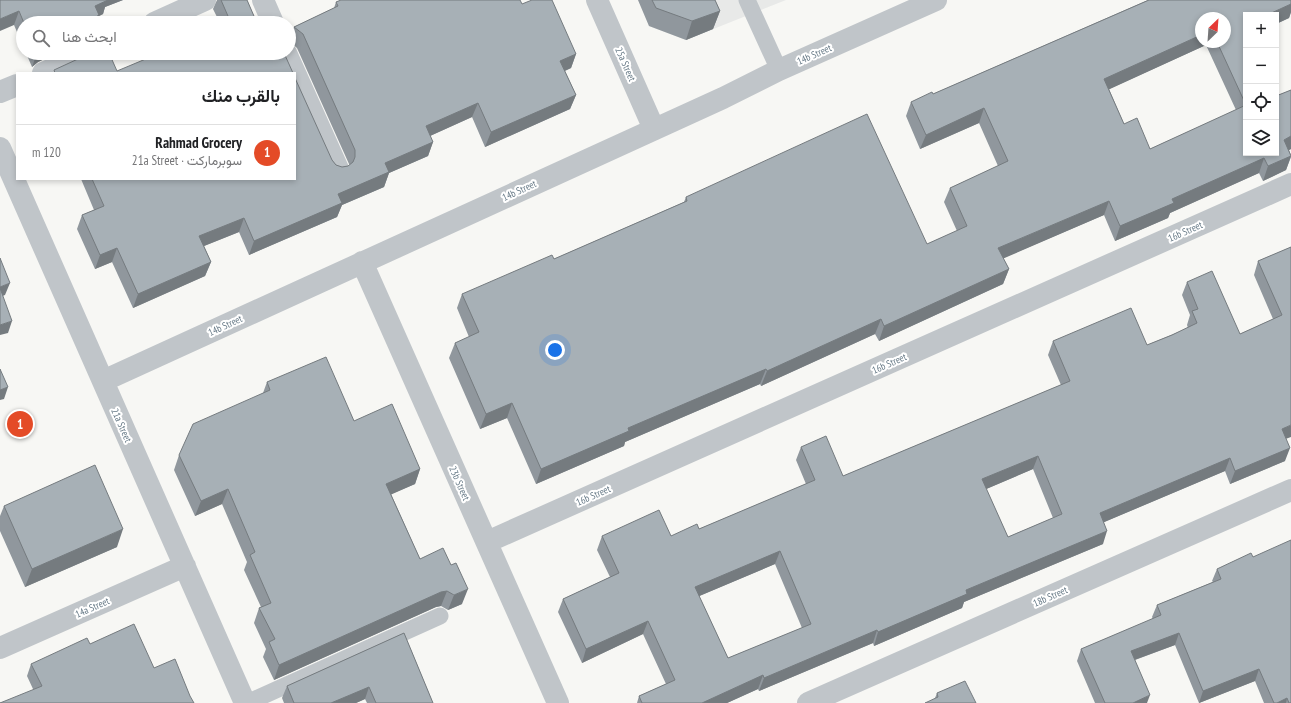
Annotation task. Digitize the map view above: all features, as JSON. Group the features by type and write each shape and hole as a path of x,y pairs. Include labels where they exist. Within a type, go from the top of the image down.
{"street":[{"path":"170,16 205,0"},
{"path":"263,0 270,16"},
{"name":"25a Street","path":"597,0 654,129"},
{"name":"14b Street","path":"103,381 654,129 779,70 936,0"},
{"path":"45,72 72,60"},
{"path":"289,60 295,72"},
{"path":"296,75 338,170"},
{"path":"0,92 16,85"},
{"name":"21a Street","path":"0,148 246,703"},
{"name":"16b Street","path":"487,542 1291,184"},
{"name":"23b Street","path":"362,262 558,703"},
{"name":"18b Street","path":"808,703 1291,490"},
{"name":"14a Street","path":"0,648 185,566"}],"lane":[{"path":"747,0 779,70"},
{"path":"246,703 440,616"}],"shaded area":[{"path":"638,0 786,0 686,40 649,26"}],"building":[{"path":"0,0 108,0 95,6 99,15 97,16 21,16 19,11 0,19"},
{"path":"221,0 247,0 254,16 228,16"},
{"path":"341,0 520,0 522,4 532,0 552,0 576,54 560,61 576,95 491,132 478,103 426,126 433,142 385,163 389,172 338,194 342,203 254,241 244,218 199,236 211,262 138,294 117,248 100,255 82,215 104,206 92,180 296,180 296,80 332,160 336,165 342,167 348,166 353,162 355,150 303,34 296,29 296,26 338,6 336,2"},
{"path":"652,0 715,0 720,11 692,21 656,8"},
{"path":"1149,0 1291,0 1291,4 1274,12 1243,12 1243,98 1220,48 1231,48 1231,12 1195,12 1195,38 1104,79 1124,124 1137,118 1150,149 1243,106 1243,156 1279,156 1279,95 1291,90 1291,136 1284,140 1291,156 1268,166 1264,158 1172,199 1174,203 1120,226 1109,201 998,248 1009,269 884,326 881,319 767,371 766,369 628,428 629,431 541,469 512,403 486,414 455,343 479,332 462,294 552,255 554,259 687,201 686,197 867,114 927,244 967,226 950,188 1008,161 984,108 926,135 911,102 932,92 933,94"},
{"path":"76,60 112,60 117,71 143,60 287,60 293,72 55,72 54,70"},
{"path":"1291,247 1291,425 1282,429 1290,448 1235,471 1230,458 1100,513 1107,531 966,590 967,594 878,632 877,630 764,678 763,675 702,703 642,703 639,696 675,680 648,621 586,649 563,599 619,573 602,536 659,510 671,536 697,524 699,529 815,480 801,447 826,436 843,476 1070,381 1053,341 1131,308 1147,345 1172,335 1197,323 1192,311 1198,309 1187,282 1212,271 1240,334 1282,315 1258,261","holes":["1038,456 1062,514 1008,537 982,479","780,551 811,624 728,658 695,587"]},
{"path":"0,258 10,283 0,287"},
{"path":"0,288 12,321 0,325"},
{"path":"326,357 354,421 392,404 420,469 386,484 420,559 443,548 451,565 456,563 468,589 454,595 447,591 441,592 279,665 269,642 275,639 259,608 271,603 250,555 255,552 228,489 201,501 179,455 193,424 270,390 267,382"},
{"path":"0,369 8,387 0,390"},
{"path":"95,465 123,529 32,569 4,506"},
{"path":"1291,540 1291,703 1289,703 1287,698 1274,703 1259,669 1203,691 1179,633 1131,651 1150,695 1133,703 1105,703 1081,649 1161,615 1157,605 1221,579 1217,569 1251,553 1253,557"},
{"path":"134,624 154,668 175,659 194,703 0,703 42,686 31,664 87,638 90,644"},
{"path":"404,633 433,703 376,703 369,687 331,703 294,703 287,686"},
{"path":"965,681 976,703 925,703 938,697 937,693"}],"place":[{"name":"Rahmad Grocery","path":"20,424"}]}
